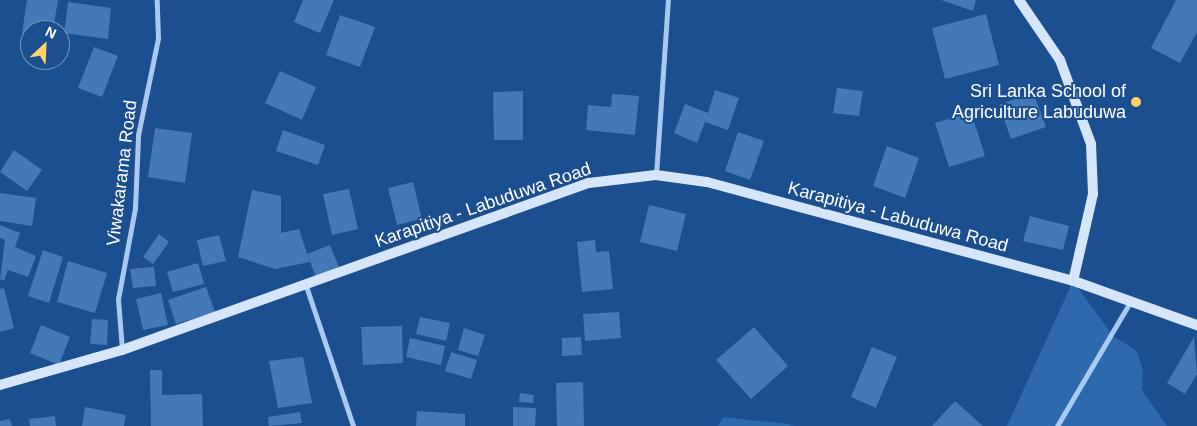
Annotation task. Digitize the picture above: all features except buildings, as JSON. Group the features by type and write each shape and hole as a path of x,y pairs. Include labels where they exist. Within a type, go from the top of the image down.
{"main road":[{"path":"1019,0 1060,60 1091,144 1093,194 1072,281"},
{"name":"Karapitiya - Labuduwa Road","path":"0,385 122,350 306,286 589,183 656,175 707,182 1072,281 1129,304 1197,325"}],"street":[{"name":"Viwakarama Road","path":"122,350 118,299 135,208 138,135 158,38 157,0"},
{"path":"656,175 668,0"},
{"path":"306,286 353,426"},
{"path":"1057,426 1129,304"}],"shaded area":[{"path":"1073,281 1113,336 1137,351 1143,371 1142,390 1167,426 1007,426"},
{"path":"723,417 788,424 794,426 718,426"}],"place":[{"name":"Sri Lanka School of Agriculture Labuduwa","path":"1136,102"}]}
